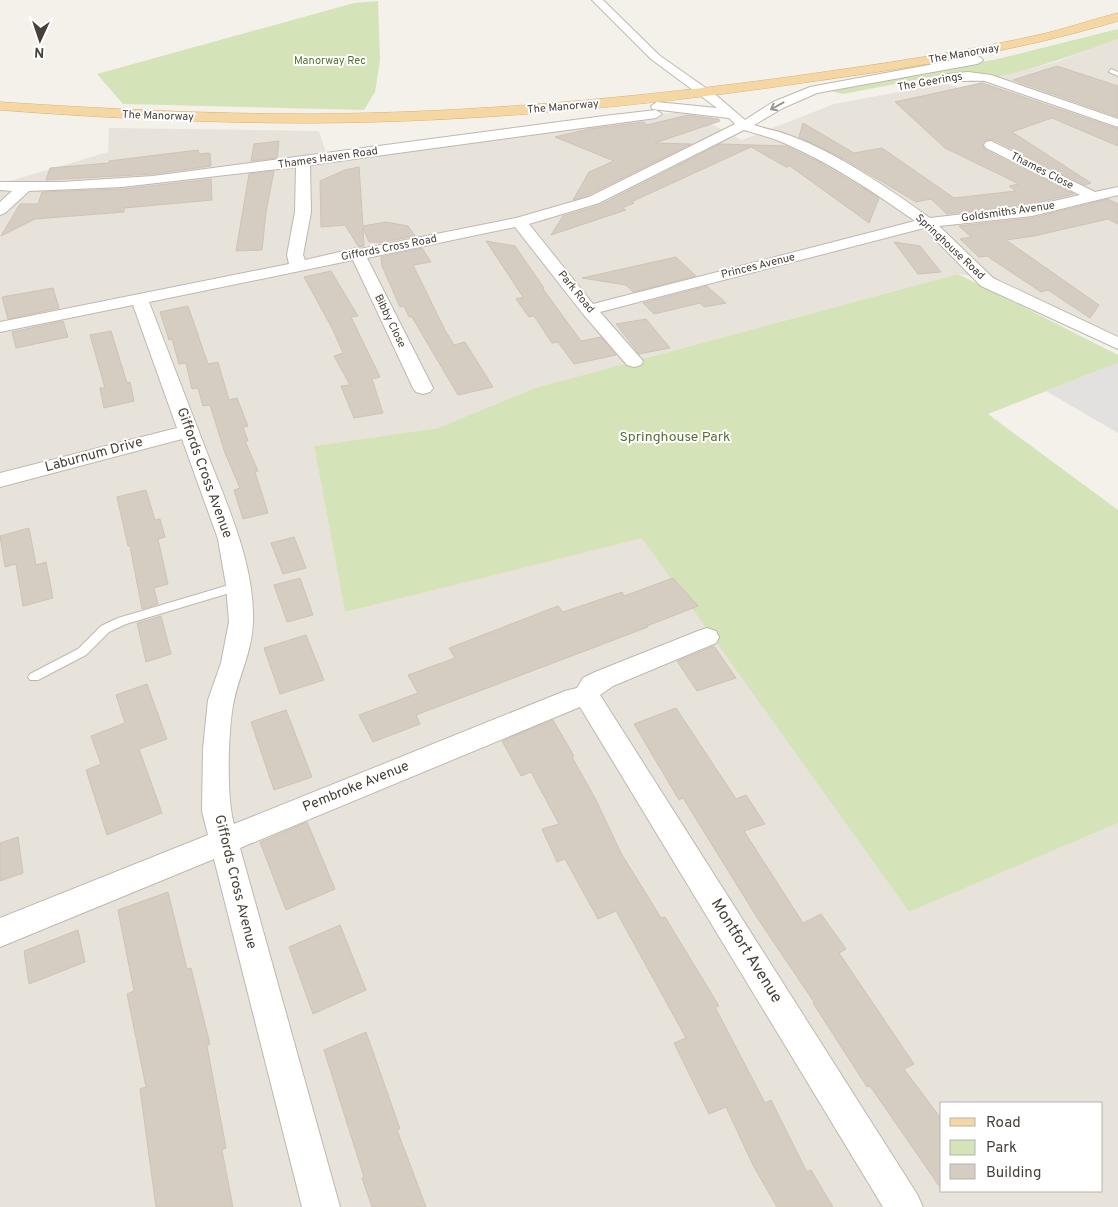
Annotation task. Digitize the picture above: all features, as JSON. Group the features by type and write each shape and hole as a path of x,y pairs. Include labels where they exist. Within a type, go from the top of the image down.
{"main road":[{"name":"The Manorway","path":"0,114 157,124 299,127 448,123 656,110 708,96 940,59 1074,31 1118,17"},
{"name":"The Manorway","path":"0,106 168,117 378,118 543,109 708,96 977,60 1118,26"}],"street":[{"name":"Springhouse Road","path":"598,0 655,57 708,96 739,122"},
{"name":"Giffords Cross Road","path":"0,327 357,253 519,222 594,200 739,122 760,116 778,105 814,90 977,60"},
{"name":"The Geerings","path":"939,80 968,76 987,78 1118,123"},
{"path":"1094,114 1110,108"},
{"name":"Springhouse Road","path":"656,110 705,110 787,139 811,150 892,198 927,223 988,282 1118,344"},
{"name":"Thames Haven Road","path":"0,186 80,187 140,182 303,162 656,110"},
{"name":"Thames Close","path":"991,145 1094,197"},
{"path":"298,266 295,255 303,212 303,162"},
{"path":"0,210 24,187"},
{"name":"Goldsmiths Avenue","path":"927,223 1032,211 1118,190"},
{"name":"Park Road","path":"519,222 634,361"},
{"name":"Princes Avenue","path":"590,310 927,223"},
{"name":"Bibby Close","path":"357,253 423,388"},
{"name":"Giffords Cross Avenue","path":"139,298 229,539 238,586 241,622 234,663 221,700 216,749 216,811 321,1207"},
{"path":"1096,333 1118,326"},
{"name":"Laburnum Drive","path":"0,480 188,431"},
{"path":"585,697 592,685 604,679 707,637"},
{"name":"Pembroke Avenue","path":"0,933 574,698 585,697"},
{"name":"Montfort Avenue","path":"585,697 598,711 904,1207"}],"lane":[{"path":"1110,71 1118,74"},
{"path":"34,678 82,652 106,629 122,621 238,586"}],"shaded area":[{"path":"1118,39 1118,339 1001,280 958,274 535,388 438,428 314,446 345,612 642,537 909,912 1118,823 1118,1207 0,1207 0,184 108,152 109,128 319,131 329,162 686,111 742,140 834,104 946,83 957,88 1056,62"},
{"path":"1118,363 1118,433 1046,391"}],"green space":[{"name":"Manorway Rec","path":"378,1 380,60 375,92 364,110 123,104 97,74 354,3"},
{"path":"1118,29 1118,39 1026,70 995,78 953,73 843,94 823,89 998,59"},
{"name":"Springhouse Park","path":"958,274 1118,355 1118,363 988,414 1118,510 1118,823 909,912 642,538 345,612 314,446 438,428 535,388"}],"building":[{"path":"1057,66 1118,86 1118,117 1013,80"},
{"path":"982,83 1118,129 1118,146 1052,118 1012,132 1091,183 1085,185 992,139 986,140 982,144 985,150 1074,194 1032,204 947,214 931,199 916,202 846,160 799,137 803,123 854,153 882,148 954,198 1016,191 1009,186 1019,184 945,148 895,102"},
{"path":"688,115 719,119 720,121 655,143 691,144 588,195 573,200 589,172 614,161 555,137 589,129 643,122 647,125"},
{"path":"279,141 277,158 251,161 254,144"},
{"path":"720,144 786,146 817,161 879,198 869,223 790,166 786,167 751,147 631,202 634,203 622,208 626,210 551,235 563,216 600,205"},
{"path":"198,150 199,154 210,153 211,166 153,174 46,180 50,168 109,163 109,161"},
{"path":"359,167 363,226 386,222 408,226 415,236 379,243 369,242 363,228 364,246 361,247 358,246 345,225 321,227 320,181 345,170"},
{"path":"274,171 266,212 262,250 236,251 249,174"},
{"path":"211,179 212,200 124,208 124,212 35,219 1,236 20,204 38,204 42,192 122,189"},
{"path":"1108,199 1118,204 1118,224 1108,219 1034,236 1006,240 1099,305 1090,318 1048,290 1041,292 987,256 979,257 960,239 971,237 959,226 1032,218"},
{"path":"486,241 515,246 543,289 581,341 601,337 616,355 574,364 558,342 552,343 534,316 529,317 516,299 523,297"},
{"path":"894,242 920,246 941,272 918,274"},
{"path":"422,248 431,262 413,265 445,330 454,345 465,342 493,387 458,395 412,317 409,317 404,306 400,307 382,266 381,257"},
{"path":"676,257 696,276 633,292 626,285 582,278"},
{"path":"331,271 358,316 351,317 380,377 372,379 383,413 354,418 341,386 350,385 334,356 343,353 332,328 304,277"},
{"path":"707,286 726,303 704,307 700,303 654,314 643,303"},
{"path":"53,288 59,308 8,319 2,297"},
{"path":"188,306 208,364 218,362 229,400 237,398 248,426 243,427 248,441 245,441 258,471 255,472 268,513 243,519 234,490 240,488 225,453 210,405 203,406 198,388 192,389 186,363 179,364 172,339 169,340 160,312"},
{"path":"646,319 670,348 639,354 616,324"},
{"path":"63,321 68,337 16,348 12,332"},
{"path":"111,331 127,383 130,382 134,401 104,408 100,388 105,388 90,335"},
{"path":"146,490 155,520 160,519 165,537 158,539 168,584 154,588 158,604 142,609 130,546 128,546 117,497"},
{"path":"29,528 36,565 46,562 53,598 23,606 16,564 5,567 0,536"},
{"path":"294,537 306,568 283,574 271,543"},
{"path":"300,578 313,615 287,622 274,585"},
{"path":"673,578 698,606 648,627 416,715 420,724 373,742 359,715 418,693 408,675 455,658 449,648 558,606 563,612 622,592 624,596"},
{"path":"161,616 171,654 146,662 137,623"},
{"path":"306,635 324,680 280,694 264,648"},
{"path":"714,646 736,678 697,691 677,661"},
{"path":"147,684 167,739 139,749 162,813 107,835 86,770 101,764 91,736 125,723 116,695"},
{"path":"676,708 736,799 746,795 765,824 744,831 803,923 821,914 846,949 839,953 914,1064 904,1069 940,1117 940,1187 870,1086 867,1087 814,1002 758,919 683,798 679,800 634,724"},
{"path":"286,710 312,777 274,790 251,722"},
{"path":"553,720 574,756 572,757 595,798 621,853 661,918 665,917 719,1006 715,1007 765,1103 771,1100 807,1172 811,1170 833,1207 777,1207 753,1165 726,1107 709,1114 674,1043 686,1038 616,911 598,919 565,859 557,862 542,829 559,824 531,772 521,776 502,741"},
{"path":"307,822 335,889 286,910 260,842"},
{"path":"18,837 23,873 0,881 0,843"},
{"path":"168,892 187,969 191,968 210,1044 207,1046 226,1148 222,1150 233,1207 156,1207 140,1089 146,1087 127,994 134,991 118,910"},
{"path":"340,925 366,990 313,1014 289,947"},
{"path":"78,930 85,962 29,984 24,951"},
{"path":"366,1032 400,1129 397,1130 426,1207 372,1207 362,1178 364,1177 324,1050"}]}
